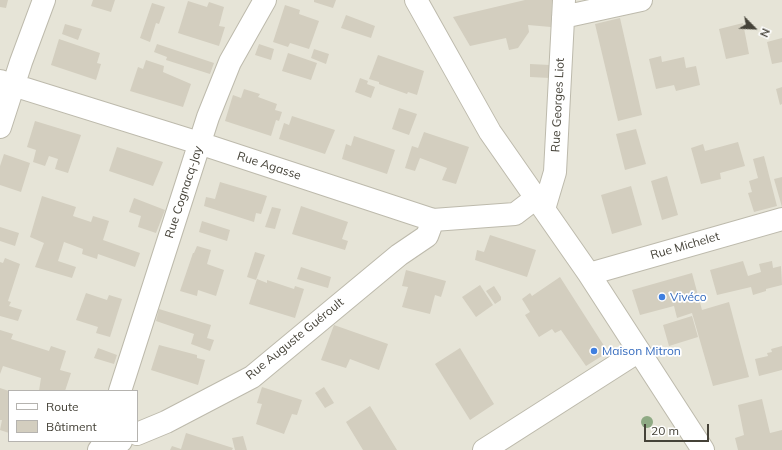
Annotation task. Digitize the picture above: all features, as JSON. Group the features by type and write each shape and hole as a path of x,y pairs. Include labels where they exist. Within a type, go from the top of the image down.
{"street":[{"path":"0,127 6,83 44,0"},
{"name":"Rue Cognacq-Jay","path":"120,390 199,143 230,62 265,0"},
{"path":"416,0 490,132 589,274 703,450"},
{"path":"563,8 641,0"},
{"name":"Rue Georges Liot","path":"540,203 555,172 563,8"},
{"name":"Rue Agasse","path":"6,83 199,143 433,220 515,214 540,203"},
{"name":"Rue Michelet","path":"589,274 782,219"},
{"name":"Rue Auguste Guéroult","path":"138,434 166,422 252,377 388,264 427,236 433,220"},
{"path":"484,450 639,351"},
{"path":"101,447 118,442"}],"shaded area":[{"path":"0,0 782,0 782,450 0,450"}],"building":[{"path":"0,0 8,0 6,8 0,7"},
{"path":"93,0 115,0 111,12 91,6"},
{"path":"314,0 336,0 333,8 314,2"},
{"path":"525,0 552,0 551,27 528,25 529,32 518,48 509,50 506,38 470,46 453,17"},
{"path":"188,1 207,7 209,2 224,7 219,26 225,27 219,46 178,33"},
{"path":"152,3 165,7 159,24 156,23 150,42 140,38"},
{"path":"285,5 300,10 299,14 319,21 309,49 290,43 288,47 273,42"},
{"path":"346,15 375,26 371,38 341,28"},
{"path":"620,18 642,115 618,121 595,24"},
{"path":"743,23 749,54 726,59 719,29"},
{"path":"65,24 82,29 78,40 62,34"},
{"path":"782,38 782,62 772,64 767,42"},
{"path":"59,39 100,53 97,63 101,64 96,80 51,65"},
{"path":"157,44 214,63 210,74 166,60 167,57 154,52"},
{"path":"259,44 274,49 271,60 255,55"},
{"path":"314,49 329,54 326,64 311,58"},
{"path":"288,53 317,63 311,80 282,71"},
{"path":"378,55 424,71 417,95 408,92 407,94 369,79"},
{"path":"661,56 662,62 684,57 686,68 696,66 700,85 676,91 674,85 656,89 649,59"},
{"path":"146,60 164,66 163,72 191,84 183,107 130,91 138,67 143,69"},
{"path":"530,64 550,65 550,78 530,77"},
{"path":"360,78 368,81 367,84 375,87 371,98 355,92"},
{"path":"782,87 782,104 780,105 776,89"},
{"path":"244,89 260,94 258,97 277,104 275,110 282,112 279,121 276,120 271,136 225,121 233,95 241,98"},
{"path":"399,108 417,114 409,135 392,129"},
{"path":"292,116 335,130 325,154 279,139 284,123 289,125"},
{"path":"35,121 81,135 68,173 55,169 58,159 49,156 45,166 33,162 36,150 27,147"},
{"path":"636,129 646,164 625,170 616,134"},
{"path":"424,132 469,147 456,184 442,180 447,168 420,158 415,171 405,168 412,146 418,148"},
{"path":"354,136 395,150 387,174 342,159 346,144 351,146"},
{"path":"738,142 745,166 720,173 721,179 701,184 691,148 703,144 705,151"},
{"path":"117,147 163,162 153,186 109,171"},
{"path":"4,154 30,163 21,192 0,185 0,166"},
{"path":"764,156 777,206 754,212 748,193 752,192 749,181 758,178 753,159"},
{"path":"667,176 678,215 662,220 651,181"},
{"path":"782,177 782,207 774,179"},
{"path":"220,182 267,196 261,214 256,213 254,222 204,206 206,197 215,199"},
{"path":"631,186 642,225 612,234 601,195"},
{"path":"42,196 76,207 73,216 91,222 93,216 109,221 103,240 140,253 135,267 98,254 97,259 82,254 83,249 64,242 58,261 76,267 72,278 35,267 44,243 30,237"},
{"path":"134,198 165,210 156,233 138,227 141,216 129,212"},
{"path":"301,206 348,222 342,239 348,241 345,250 292,234"},
{"path":"272,207 281,209 275,229 265,227"},
{"path":"202,221 230,230 227,241 199,232"},
{"path":"0,227 19,233 15,246 0,241"},
{"path":"490,235 536,250 527,277 475,260 477,250 484,252"},
{"path":"197,246 211,250 207,264 224,270 216,296 198,290 197,296 180,291 193,253"},
{"path":"255,252 265,255 256,280 247,277"},
{"path":"5,258 20,264 8,301 11,302 9,306 22,310 18,321 0,316 0,262 3,263"},
{"path":"743,261 748,276 761,272 759,264 772,261 773,268 781,266 782,285 766,289 766,291 753,295 751,287 717,295 710,270"},
{"path":"301,267 331,277 328,288 297,279"},
{"path":"406,270 446,281 441,297 435,295 430,314 402,307 408,287 402,286"},
{"path":"692,273 702,310 729,302 749,377 713,386 692,313 677,318 674,306 640,315 632,290"},
{"path":"560,277 608,352 586,366 561,330 555,333 552,329 539,337 525,315 530,312 522,299 530,293 532,296"},
{"path":"257,279 267,283 267,280 294,289 295,286 304,289 295,318 249,304"},
{"path":"480,285 493,305 476,317 462,297"},
{"path":"494,286 501,297 501,300 495,304 486,291"},
{"path":"86,293 107,300 109,295 122,299 110,337 96,333 98,327 76,320"},
{"path":"159,309 211,325 207,338 214,340 210,351 191,344 194,334 156,321"},
{"path":"692,316 698,337 669,346 663,325"},
{"path":"334,325 388,344 379,370 350,359 346,368 321,360"},
{"path":"0,330 13,334 11,339 49,351 51,346 66,351 60,370 71,373 65,390 39,390 41,378 3,366 0,374"},
{"path":"159,345 197,355 197,358 205,360 198,385 151,370"},
{"path":"782,346 782,370 759,376 755,359 768,356 767,353 772,352 771,349"},
{"path":"98,348 117,355 114,364 94,358"},
{"path":"460,348 494,404 470,420 435,364"},
{"path":"262,387 302,400 297,415 292,414 284,434 256,424 262,404 257,403"},
{"path":"324,387 334,403 325,408 315,393"},
{"path":"0,388 8,391 8,433 0,430 2,420 0,420"},
{"path":"762,399 770,433 782,430 782,450 738,450 735,438 744,435 738,405"},
{"path":"370,406 397,450 363,450 346,422"},
{"path":"186,433 233,448 232,450 170,450 172,446 181,449"},
{"path":"243,436 247,450 235,450 232,438"}],"place":[{"name":"Vivéco","path":"662,297"},
{"name":"Maison Mitron","path":"594,351"}]}
